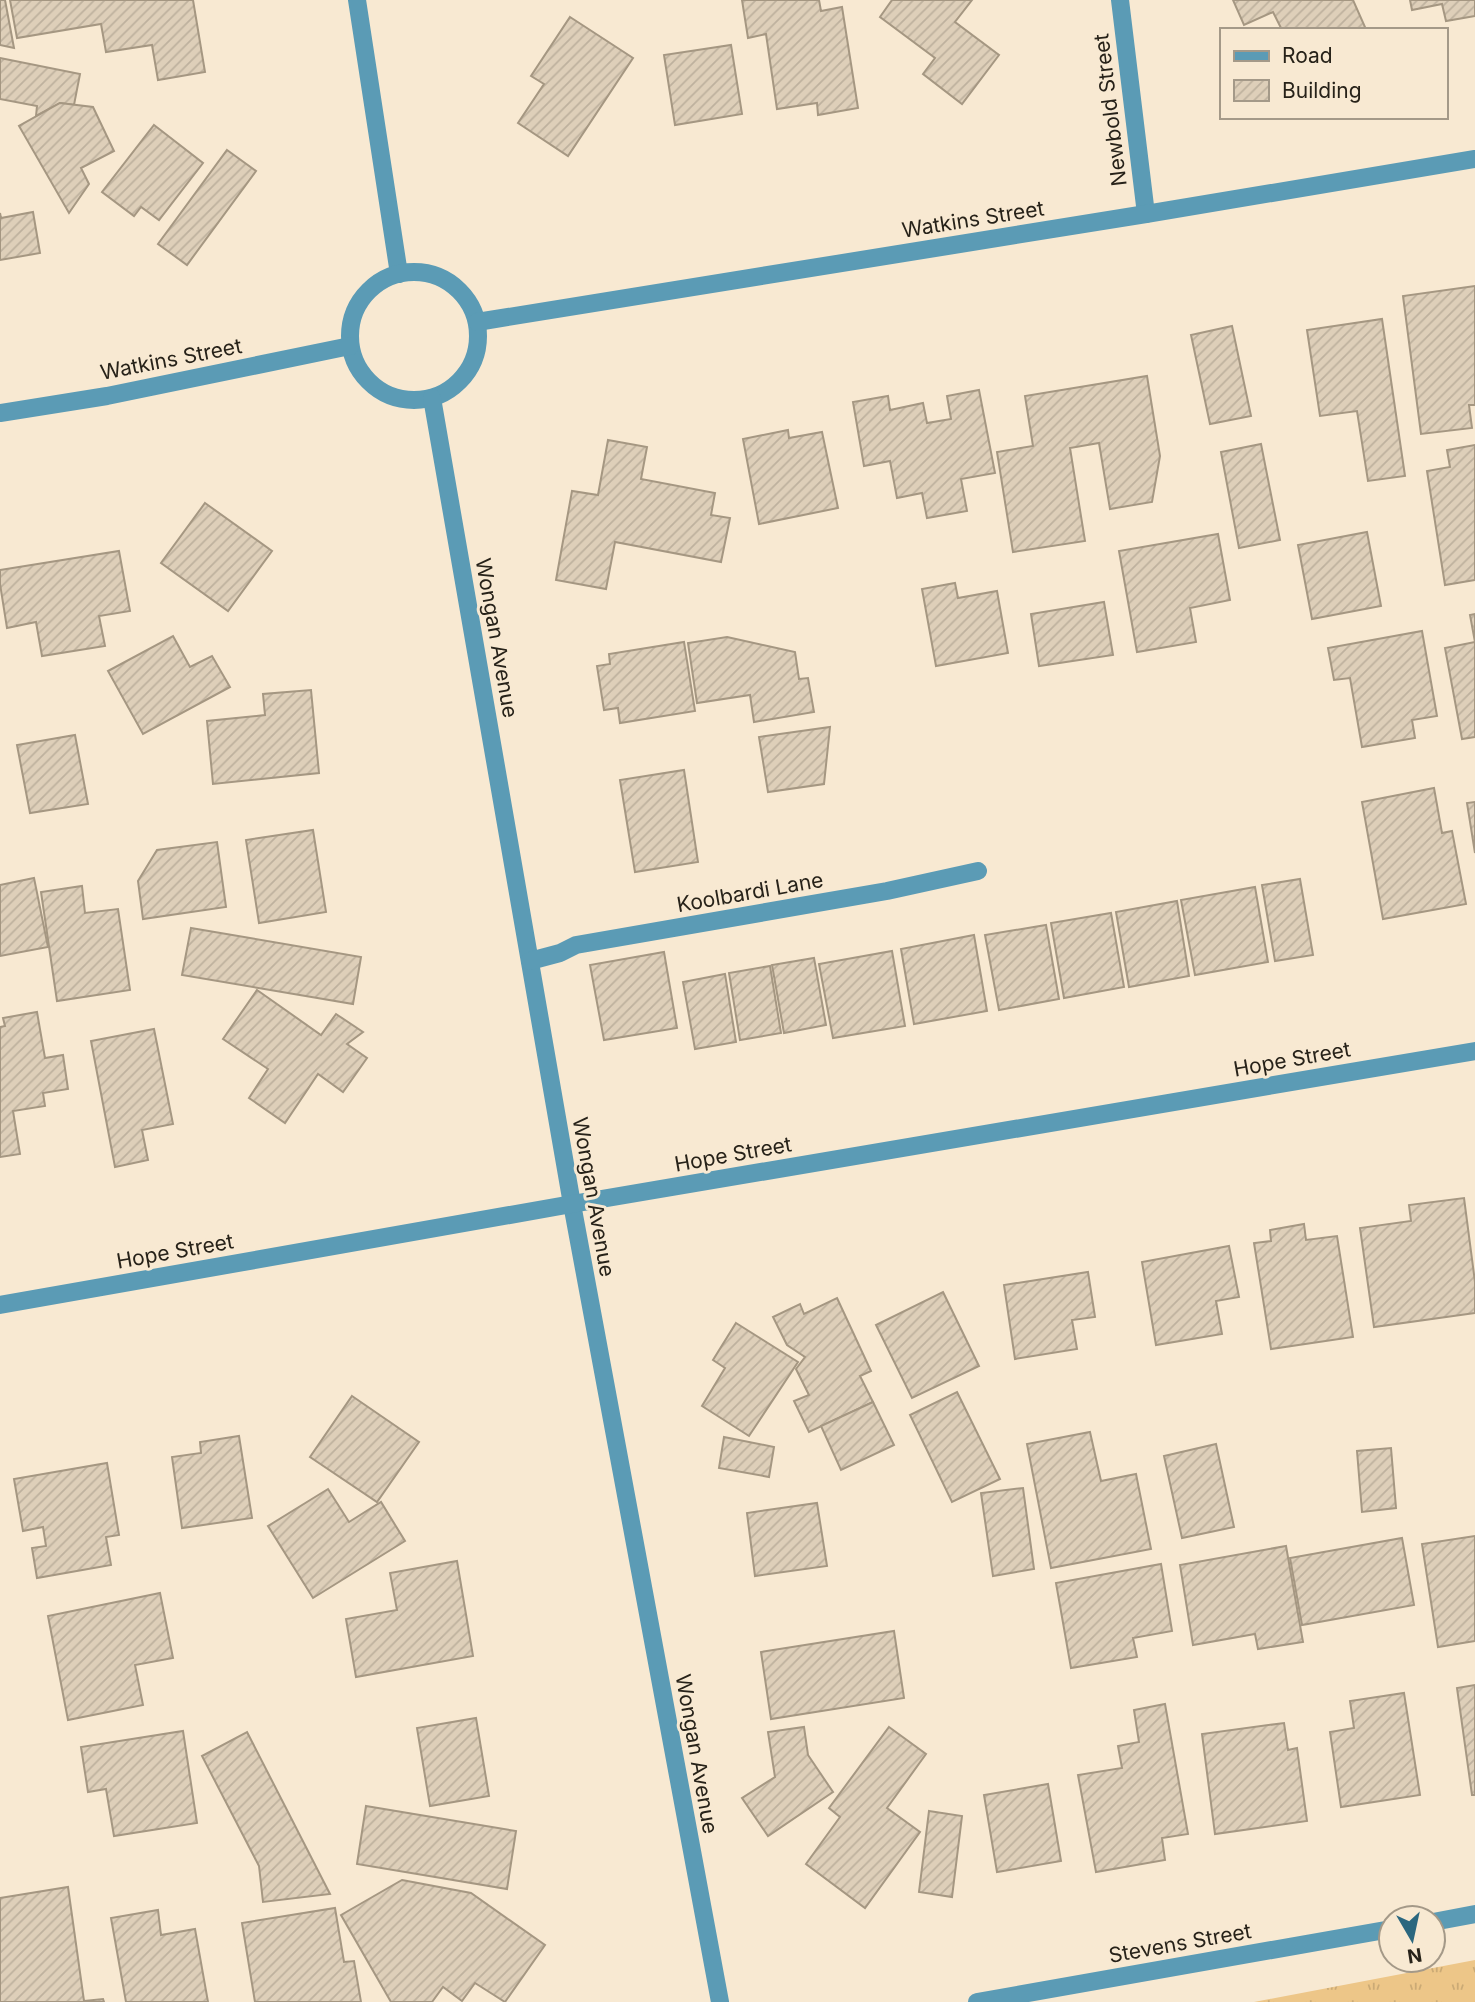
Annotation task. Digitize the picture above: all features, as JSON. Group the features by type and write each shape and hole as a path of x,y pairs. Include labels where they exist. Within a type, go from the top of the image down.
{"street":[{"path":"357,0 399,274"},
{"name":"Newbold Street","path":"1120,0 1146,214"},
{"name":"Watkins Street","path":"477,322 1475,159"},
{"path":"399,274 430,275 456,288 469,303 477,322 479,341 474,360 464,377 450,390 432,398 410,400 389,396 371,383 357,366 351,346 351,327 356,309 367,293 382,281 399,274"},
{"name":"Watkins Street","path":"0,413 107,396 351,346"},
{"name":"Wongan Avenue","path":"432,398 572,1204 720,2002"},
{"name":"Koolbardi Lane","path":"530,961 561,953 576,945 874,894 978,871"},
{"name":"Hope Street","path":"0,1305 572,1204 1475,1051"},
{"path":"1447,1919 1475,1914"},
{"name":"Stevens Street","path":"977,2002 1377,1931"}],"green space":[{"path":"1475,1960 1475,2002 1254,2002 1401,1974 1447,1974 1447,1965"}],"building":[{"path":"0,0 5,0 14,48 0,45"},
{"path":"10,0 193,0 205,72 158,80 152,45 106,52 101,24 17,38"},
{"path":"742,0 819,0 821,11 842,7 858,108 818,115 817,103 777,109 766,34 748,38"},
{"path":"892,0 972,0 955,22 999,55 962,104 923,74 935,58 880,17"},
{"path":"1233,0 1353,0 1365,27 1281,28 1273,12 1244,25"},
{"path":"1410,0 1475,0 1475,16 1446,21 1442,4 1412,10"},
{"path":"570,17 633,58 568,156 518,123 544,84 531,76"},
{"path":"731,45 742,114 675,125 664,55"},
{"path":"0,58 80,74 74,105 60,103 36,116 37,106 0,99"},
{"path":"60,103 93,107 114,151 81,168 89,184 69,213 19,126"},
{"path":"154,125 203,163 159,220 141,207 134,216 102,192"},
{"path":"227,150 256,171 187,265 158,244"},
{"path":"33,212 40,253 0,260 0,213 1,218"},
{"path":"1475,286 1475,405 1469,405 1472,428 1421,434 1403,296"},
{"path":"1382,319 1405,476 1368,481 1357,411 1320,416 1307,330"},
{"path":"1232,326 1251,416 1210,424 1191,335"},
{"path":"1147,376 1160,456 1152,502 1110,509 1099,443 1070,448 1085,541 1013,552 997,452 1033,446 1025,396"},
{"path":"979,390 995,473 961,479 967,511 927,518 922,493 897,498 890,461 864,466 853,402 888,396 890,410 923,403 927,423 951,419 947,396"},
{"path":"788,430 789,438 822,432 838,508 759,524 743,439"},
{"path":"608,440 647,447 641,479 715,493 711,515 730,518 721,562 615,542 606,589 556,580 572,491 598,495"},
{"path":"1261,444 1280,540 1239,548 1221,452"},
{"path":"1475,445 1475,580 1445,585 1427,471 1450,467 1447,450"},
{"path":"205,503 272,551 228,611 161,563"},
{"path":"1367,532 1381,606 1312,619 1298,545"},
{"path":"1218,534 1230,600 1190,608 1196,642 1137,652 1119,551"},
{"path":"119,551 130,611 99,616 105,646 42,656 36,622 7,628 0,570"},
{"path":"955,583 958,598 997,591 1008,653 936,666 922,589"},
{"path":"1104,602 1113,655 1039,666 1031,614"},
{"path":"1475,614 1475,642 1470,615"},
{"path":"1422,631 1437,716 1412,720 1415,738 1362,747 1350,678 1334,680 1328,648"},
{"path":"173,636 190,667 212,656 230,687 143,734 108,671"},
{"path":"727,637 795,652 799,679 808,678 814,712 754,722 750,695 697,703 688,643"},
{"path":"684,642 695,711 620,723 618,708 604,710 597,666 610,664 609,654"},
{"path":"1475,642 1475,737 1462,739 1445,648"},
{"path":"311,690 319,773 213,784 207,721 265,715 263,694"},
{"path":"830,727 824,784 768,792 759,737"},
{"path":"75,735 88,804 30,813 17,745"},
{"path":"684,770 698,862 635,872 620,780"},
{"path":"1434,788 1442,833 1452,831 1466,904 1383,919 1362,802"},
{"path":"1475,802 1475,853 1467,803"},
{"path":"313,830 326,912 259,923 246,840"},
{"path":"217,842 226,907 143,919 138,881 157,850"},
{"path":"34,878 48,947 0,956 0,885"},
{"path":"1300,879 1313,955 1275,961 1262,885"},
{"path":"82,886 85,913 118,909 130,990 57,1001 41,892"},
{"path":"1255,887 1268,962 1195,975 1181,900"},
{"path":"1177,901 1189,976 1129,987 1116,912"},
{"path":"1111,913 1124,987 1064,998 1051,923"},
{"path":"1046,925 1059,999 999,1010 985,935"},
{"path":"191,928 361,957 353,1004 182,975"},
{"path":"974,935 987,1011 914,1024 901,949"},
{"path":"892,951 905,1026 833,1038 819,964"},
{"path":"664,952 677,1028 604,1040 590,965"},
{"path":"814,958 826,1025 784,1033 772,965"},
{"path":"770,966 781,1033 740,1040 729,973"},
{"path":"725,974 736,1042 695,1049 683,982"},
{"path":"257,990 321,1035 336,1014 363,1032 347,1044 367,1058 343,1092 318,1074 285,1123 249,1098 268,1069 223,1039"},
{"path":"37,1012 45,1058 63,1055 68,1089 43,1093 45,1106 13,1111 20,1154 0,1157 0,1027 5,1026 3,1018"},
{"path":"154,1029 173,1124 142,1130 148,1160 115,1167 91,1041"},
{"path":"1464,1198 1475,1282 1475,1313 1374,1327 1360,1228 1411,1221 1409,1205"},
{"path":"1304,1224 1306,1240 1337,1236 1353,1337 1271,1349 1254,1243 1271,1241 1270,1230"},
{"path":"1229,1246 1239,1297 1216,1301 1222,1334 1156,1345 1142,1262"},
{"path":"1088,1272 1095,1317 1072,1320 1077,1349 1015,1359 1004,1285"},
{"path":"943,1292 979,1366 912,1398 876,1325"},
{"path":"837,1298 871,1371 860,1376 873,1402 809,1432 794,1401 809,1395 796,1369 805,1357 787,1345 773,1317 800,1304 804,1314"},
{"path":"736,1323 798,1362 749,1436 702,1406 725,1368 713,1360"},
{"path":"957,1392 1000,1479 952,1502 910,1415"},
{"path":"352,1396 419,1442 377,1502 310,1457"},
{"path":"873,1402 894,1445 841,1470 821,1426"},
{"path":"1090,1432 1101,1481 1136,1474 1151,1549 1051,1568 1027,1444"},
{"path":"239,1436 252,1518 182,1528 172,1457 201,1453 200,1442"},
{"path":"724,1437 774,1447 769,1477 719,1468"},
{"path":"1216,1444 1234,1527 1182,1538 1164,1456"},
{"path":"1391,1448 1396,1508 1362,1512 1357,1451"},
{"path":"107,1463 119,1535 106,1537 111,1565 37,1578 32,1548 46,1546 43,1527 23,1531 14,1479"},
{"path":"1023,1488 1034,1569 993,1576 981,1493"},
{"path":"328,1489 349,1522 381,1502 405,1541 313,1598 268,1526"},
{"path":"817,1503 827,1566 755,1576 747,1513"},
{"path":"1475,1536 1475,1641 1438,1647 1422,1544"},
{"path":"1402,1538 1414,1605 1302,1625 1290,1558"},
{"path":"1286,1546 1303,1642 1258,1649 1255,1634 1193,1645 1180,1565"},
{"path":"457,1561 473,1656 356,1677 346,1619 397,1610 390,1573"},
{"path":"1161,1564 1172,1631 1133,1638 1137,1657 1071,1668 1056,1583"},
{"path":"160,1593 173,1658 135,1665 143,1705 68,1720 48,1616"},
{"path":"894,1631 904,1698 771,1719 761,1652"},
{"path":"1475,1685 1475,1795 1472,1795 1457,1688"},
{"path":"1404,1693 1420,1795 1341,1807 1330,1732 1354,1728 1350,1701"},
{"path":"1165,1704 1188,1834 1162,1838 1165,1860 1096,1872 1078,1775 1122,1768 1118,1746 1139,1742 1134,1710"},
{"path":"476,1718 489,1796 430,1806 417,1728"},
{"path":"1284,1723 1288,1750 1297,1748 1307,1821 1215,1834 1202,1734"},
{"path":"804,1727 808,1755 833,1792 768,1836 742,1798 775,1777 768,1732"},
{"path":"889,1727 926,1754 887,1808 920,1832 865,1908 806,1864 840,1817 829,1808"},
{"path":"183,1731 197,1823 114,1836 106,1789 88,1792 81,1747"},
{"path":"247,1732 330,1894 263,1902 259,1866 202,1756"},
{"path":"1048,1784 1061,1861 997,1872 984,1795"},
{"path":"366,1806 516,1831 507,1889 357,1864"},
{"path":"929,1811 962,1816 952,1897 919,1892"},
{"path":"402,1880 471,1893 545,1945 505,2002 475,1983 462,2001 443,1987 432,2002 391,2002 341,1915"},
{"path":"68,1887 84,2001 103,1999 104,2002 0,2002 0,1898"},
{"path":"335,1908 344,1962 354,1961 361,2002 255,2002 242,1923"},
{"path":"158,1910 161,1935 195,1929 208,2002 126,2002 111,1918"}]}
